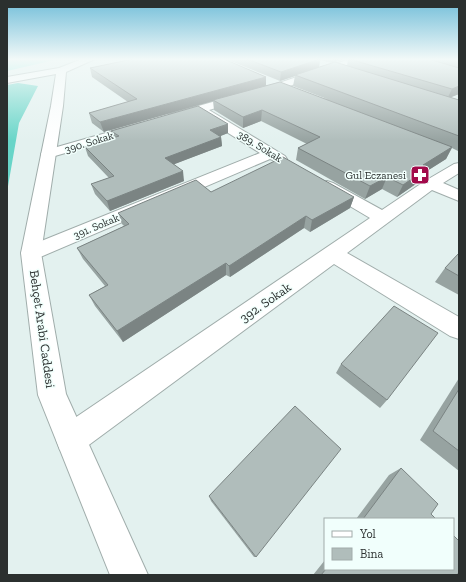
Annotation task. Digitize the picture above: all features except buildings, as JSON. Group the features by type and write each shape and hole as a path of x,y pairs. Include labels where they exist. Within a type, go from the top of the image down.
{"street":[{"name":"Behçet Arabi Caddesi","path":"59,86 31,253 52,395 129,575"},
{"name":"390. Sokak","path":"48,154 279,86"},
{"path":"280,86 294,92"},
{"name":"389. Sokak","path":"200,109 290,164"},
{"name":"391. Sokak","path":"31,253 270,153"},
{"name":"392. Sokak","path":"71,439 431,184 457,160"},
{"path":"317,180 383,218"},
{"path":"431,184 459,196"},
{"path":"333,254 459,329"}],"green space":[{"path":"7,86 38,86 19,123 7,192"}],"place":[{"name":"Gul Eczanesi","path":"420,175"}]}
